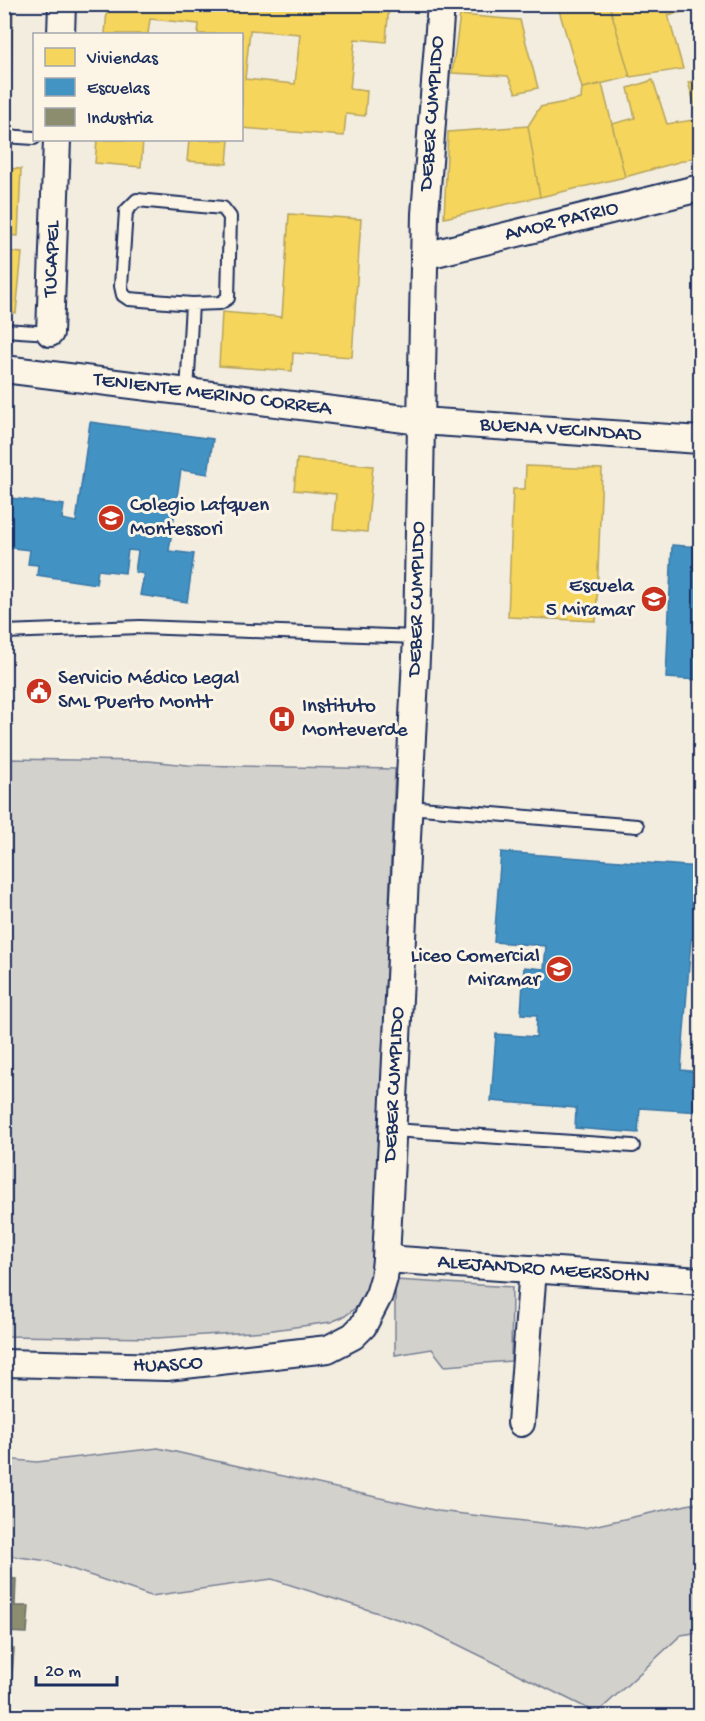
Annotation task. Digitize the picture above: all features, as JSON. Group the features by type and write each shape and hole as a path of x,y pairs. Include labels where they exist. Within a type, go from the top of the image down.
{"street":[{"path":"61,33 62,4"},
{"name":"DEBER CUMPLIDO","path":"328,1349 353,1336 363,1326 379,1295 386,1259 417,637 424,256 429,140 441,4"},
{"name":"TUCAPEL","path":"50,333 57,141"},
{"name":"AMOR PATRIO","path":"424,256 700,188"},
{"name":"TENIENTE MERINO CORREA","path":"4,369 421,421"},
{"name":"BUENA VECINDAD","path":"421,421 700,440"},
{"name":"ALEJANDRO MEERSOHN","path":"386,1259 700,1281"},
{"path":"521,1423 532,1269"},
{"name":"HUASCO","path":"4,1363 167,1367 328,1349"}],"lane":[{"path":"4,136 33,138"},
{"path":"137,200 223,208 228,212 230,217 228,298 220,303 192,304 129,299 123,295 121,286 126,211 137,200"},
{"path":"187,392 192,304"},
{"name":"TUCAPEL","path":"4,330 50,333"},
{"path":"4,632 140,627 417,637"},
{"path":"409,807 637,826"},
{"path":"393,1130 633,1146"}],"shaded area":[{"path":"5,759 395,769 373,1272 363,1302 345,1316 331,1322 266,1331 157,1338 5,1336"},
{"path":"395,1280 512,1287 511,1361 445,1366 432,1349 395,1355"},
{"path":"158,1448 438,1511 584,1528 700,1502 700,1632 681,1635 597,1713 422,1627 272,1579 151,1596 48,1561 5,1555 5,1459 37,1462"}],"building: Viviendas":[{"path":"4,4 13,4 11,87 4,87"},
{"path":"93,4 389,4 386,42 355,39 350,89 367,91 365,116 346,114 344,136 243,128 243,33 198,33 199,24 150,19 148,33 105,33 107,10 92,9","holes":["250,30 300,34 295,84 245,79"]},
{"path":"567,4 609,4 630,77 582,88 558,7"},
{"path":"609,4 665,4 683,69 630,77"},
{"path":"665,4 700,4 700,9 668,15"},
{"path":"460,15 520,20 538,88 516,93 508,76 452,73"},
{"path":"653,80 667,124 700,119 700,156 625,177 612,124 635,118 628,88"},
{"path":"700,80 700,123 688,82"},
{"path":"602,84 625,177 540,197 528,126 540,107 581,99 582,88"},
{"path":"528,126 540,197 444,218 448,132"},
{"path":"97,141 143,141 141,167 95,163"},
{"path":"189,141 229,141 227,164 187,161"},
{"path":"4,168 21,169 18,236 4,235"},
{"path":"289,214 361,219 352,357 293,353 292,371 219,366 222,312 282,317"},
{"path":"4,251 22,253 16,313 4,311"},
{"path":"297,459 373,466 367,532 333,529 336,494 294,490"},
{"path":"526,466 602,469 596,621 508,617 513,489 525,489"}],"building: Escuelas":[{"path":"90,422 213,439 208,474 181,470 169,551 194,554 187,602 140,595 144,574 135,572 138,551 128,550 125,573 98,570 96,584 37,575 38,565 28,564 30,550 4,547 4,497 64,505 62,519 76,522"},
{"path":"672,545 700,547 700,680 666,678"},
{"path":"501,852 700,867 700,940 691,939 681,1070 700,1072 700,1112 640,1108 638,1133 575,1128 576,1108 491,1101 496,1034 536,1037 537,1015 521,1014 524,967 544,969 546,946 494,942"}],"building: Industria":[{"path":"4,1578 16,1579 15,1606 29,1606 27,1633 4,1632"},
{"path":"4,1649 14,1649 9,1716 4,1716"}],"place":[{"name":"Colegio Lafquen Montessori","path":"111,518"},
{"name":"Escuela 5 Miramar","path":"654,599"},
{"name":"Servicio Médico Legal SML Puerto Montt","path":"39,691"},
{"name":"Instituto Monteverde","path":"282,719"},
{"name":"Liceo Comercial Miramar","path":"559,969"}]}
